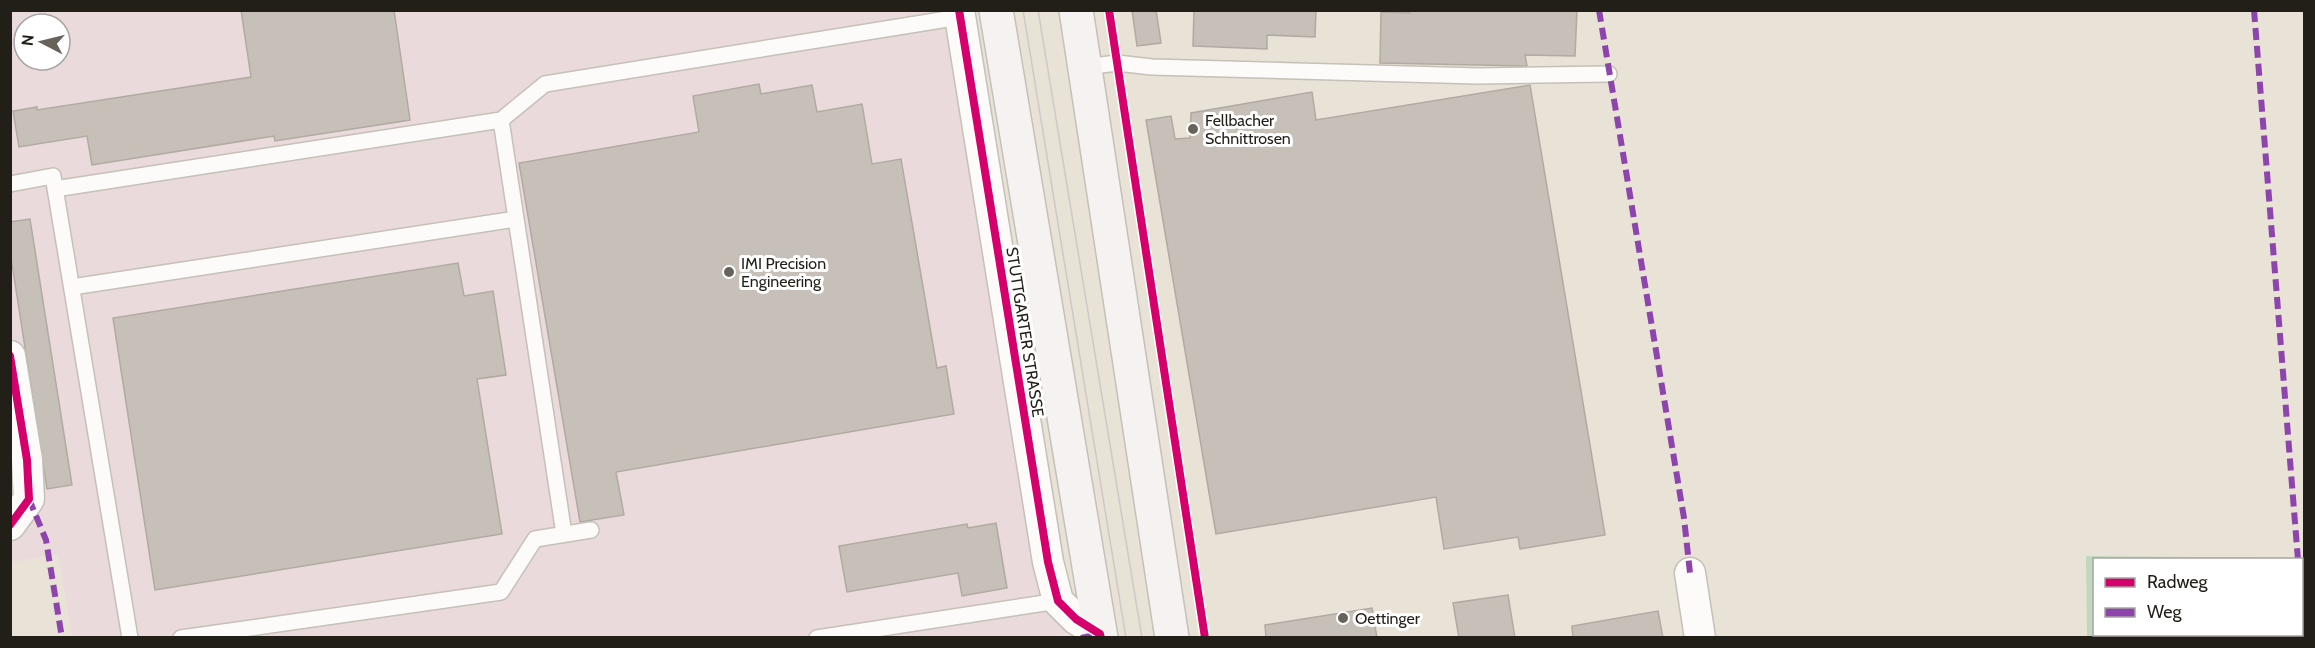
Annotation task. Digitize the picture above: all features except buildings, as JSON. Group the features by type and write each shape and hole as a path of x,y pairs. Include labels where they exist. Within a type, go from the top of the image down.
{"main road":[{"name":"STUTTGARTER STRASSE","path":"996,10 1101,636"},
{"path":"1076,10 1172,638"}],"street":[{"name":"STUTTGARTER STRASSE","path":"959,14 1048,562 1058,601 1076,619 1101,636"},
{"path":"10,356 27,460 29,499 10,525"},
{"path":"1690,573 1700,638"}],"lane":[{"path":"55,189 501,120 544,84 959,14"},
{"path":"1085,67 1117,63 1152,67 1478,76 1609,74"},
{"path":"501,120 564,534"},
{"path":"10,184 53,176 130,638"},
{"path":"72,287 516,219"},
{"path":"181,638 501,592 535,539 591,530"},
{"path":"817,638 1058,601"}],"shaded area":[{"path":"11,11 956,11 1068,633 1042,638 72,637 58,554 11,562"}],"green space":[{"path":"2086,556 2287,558 2093,558 2093,636 2292,637 2087,637"}],"tram line":[{"path":"1023,10 1126,638"},
{"path":"1038,10 1142,638"}],"marked path":[{"path":"1599,10 1684,518 1690,573"},
{"path":"2254,10 2298,558"},
{"path":"29,499 46,540 62,638"},
{"path":"2303,620 2304,638"},
{"path":"1081,638 1100,634"}],"cycle path":[{"path":"959,10 1048,562 1058,601 1076,619 1100,634 1101,638"},
{"path":"1109,10 1205,638"},
{"path":"10,356 27,460 29,499 10,525"}],"place":[{"name":"Fellbacher Schnittrosen","path":"1193,129"},
{"name":"IMI Precision Engineering","path":"729,272"},
{"name":"Oettinger","path":"1343,618"}]}
